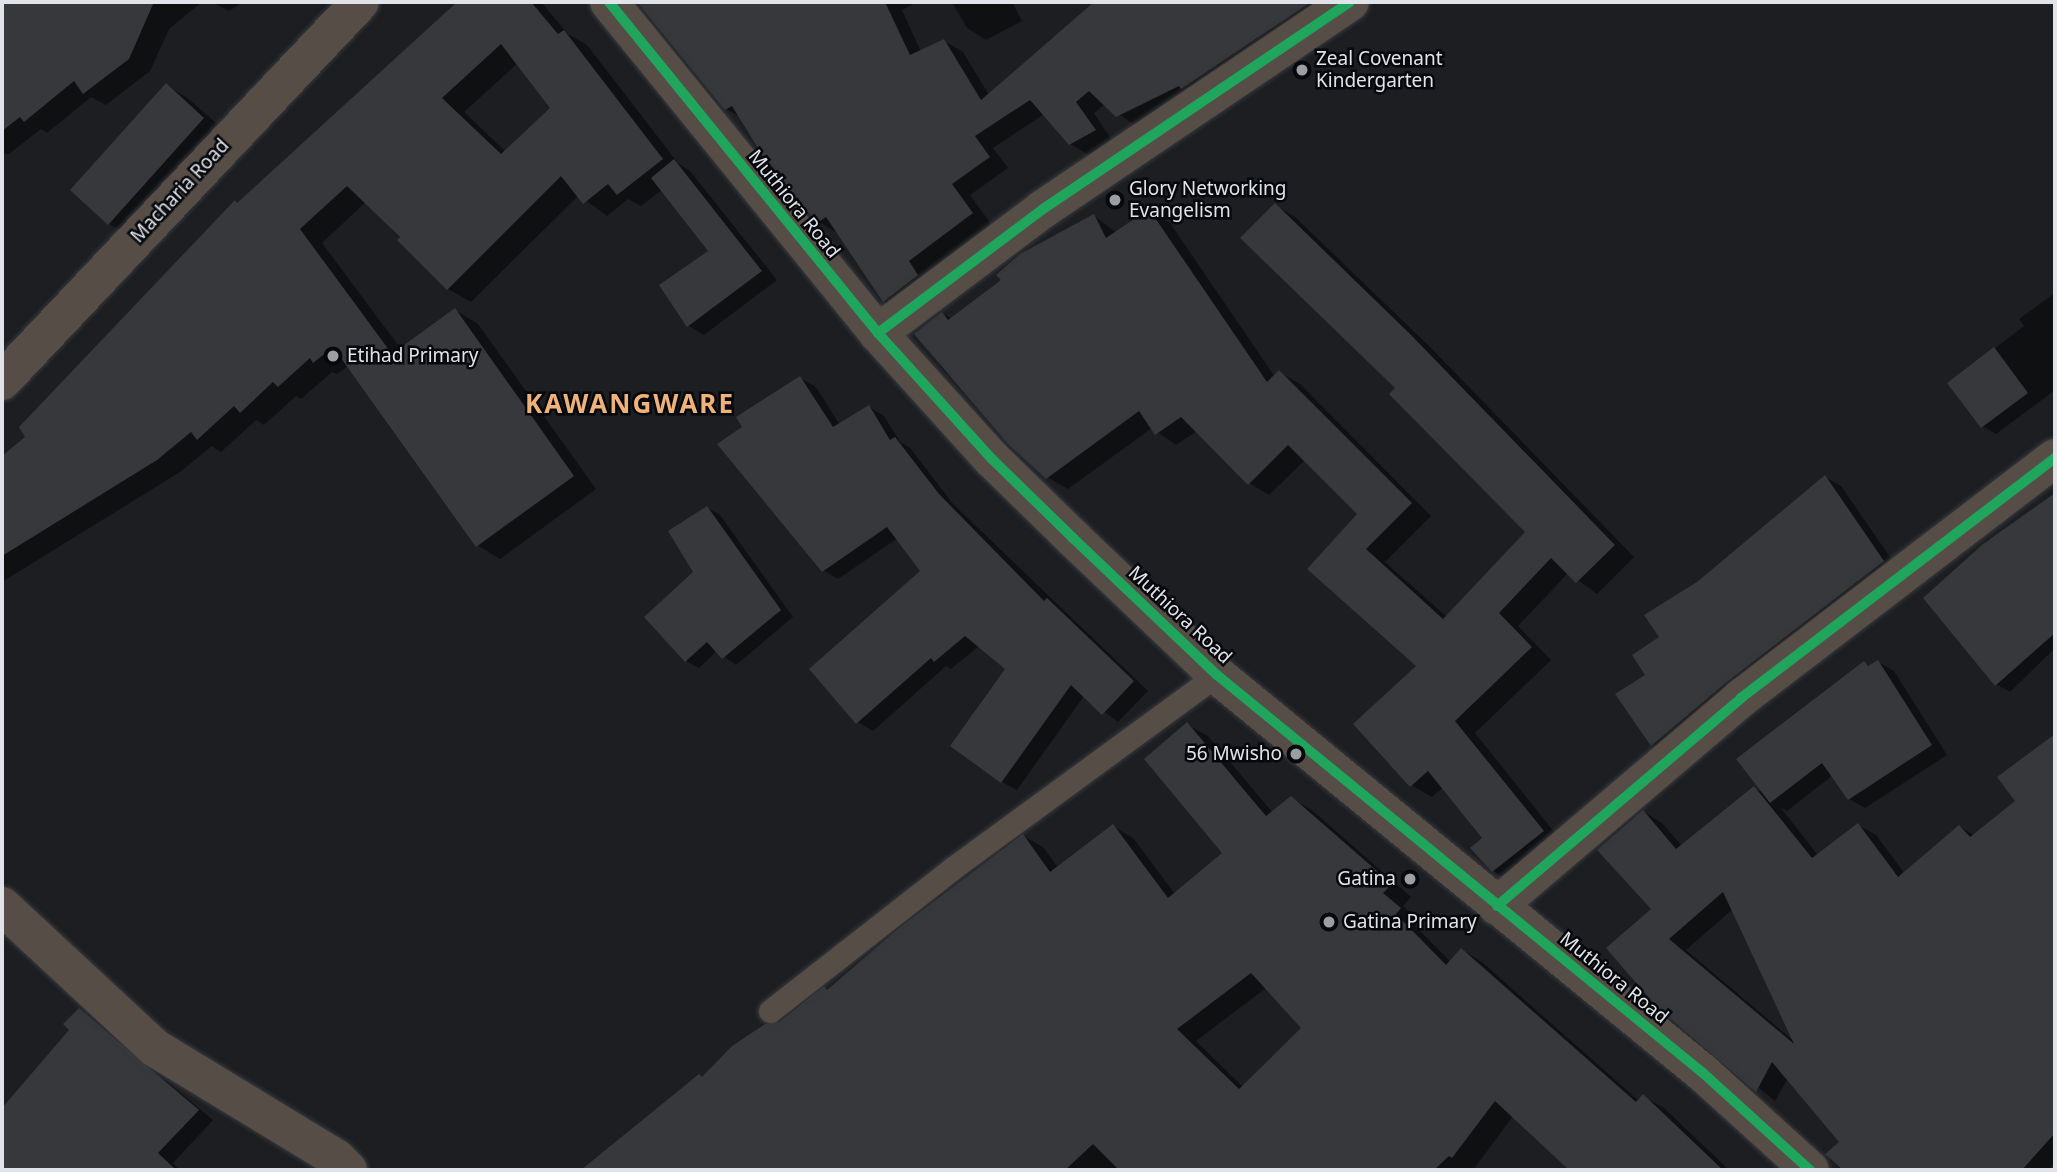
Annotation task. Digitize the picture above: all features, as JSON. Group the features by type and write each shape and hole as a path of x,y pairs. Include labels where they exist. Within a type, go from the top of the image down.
{"street":[{"name":"Macharia Road","path":"2,381 360,2"},
{"name":"Muthiora Road","path":"609,2 878,332 992,459 1217,675 1703,1073 1810,1170"},
{"path":"878,332 1043,209 1350,2"},
{"path":"1497,906 1741,698 2055,458"},
{"path":"2,906 155,1048 336,1158 348,1170"}],"lane":[{"path":"771,1011 953,867 1217,675"}],"building":[{"path":"2,2 154,2 129,59 83,94 74,81 24,122 20,117 2,131"},
{"path":"457,2 531,2 558,34 564,30 663,159 617,195 608,184 583,204 561,176 447,290 397,240 400,237 347,186 300,229 392,354 455,308 574,476 476,547 333,347 313,363 310,358 278,387 273,382 240,413 234,406 197,440 191,432 157,460 2,556 2,456 25,437 19,427 235,200 237,203","holes":["501,44 550,108 501,154 442,98"]},
{"path":"637,2 885,2 910,55 944,39 981,100 1094,2 1311,2 1181,89 1179,86 1116,117 1089,91 1076,102 1096,130 1069,145 1030,100 975,136 990,157 952,184 973,213 909,261 918,275 883,302 826,217 817,223 764,158 732,106 725,110"},
{"path":"166,83 204,118 108,225 70,190"},
{"path":"674,159 762,271 687,327 659,285 708,251 651,178"},
{"path":"1275,203 1410,334 1615,545 1576,583 1551,558 1499,613 1532,647 1455,721 1544,831 1492,872 1470,848 1482,838 1428,771 1410,787 1353,724 1416,666 1307,569 1357,514 1288,445 1248,485 1181,417 1155,435 1139,411 1046,479 1008,444 914,334 942,312 948,320 1001,280 996,275 1020,254 1094,214 1106,238 1149,209 1267,382 1279,370 1412,503 1366,549 1443,619 1525,532 1389,394 1395,388 1240,238"},
{"path":"1994,347 2028,393 1981,428 1947,383"},
{"path":"800,376 833,427 869,405 890,440 895,437 939,494 1044,601 1047,598 1134,681 1102,715 1071,685 1001,783 950,746 1005,669 965,636 934,662 931,658 856,724 809,669 920,571 887,527 822,572 717,444 742,427 736,417"},
{"path":"1825,475 1884,561 1728,681 1651,746 1615,694 1645,675 1632,655 1659,637 1644,615 1697,582"},
{"path":"2055,493 2055,633 1995,686 1923,598 1983,544"},
{"path":"707,506 781,610 722,659 707,642 685,662 644,617 693,572 668,531"},
{"path":"1878,660 1932,745 1848,800 1822,763 1770,803 1736,759 1864,661 1868,666"},
{"path":"1187,722 1266,816 1291,796 1392,884 1383,893 1401,908 1396,914 1446,965 1461,948 1636,1102 1643,1094 1723,1170 1569,1170 1495,1101 1452,1158 1449,1156 1434,1170 1119,1170 1093,1144 1065,1170 581,1170 699,1074 702,1077 732,1046 765,1024 779,1022 824,986 827,990 899,928 1023,834 1050,872 1113,824 1168,898 1222,853 1144,759","holes":["1251,973 1301,1028 1239,1089 1177,1029"]},
{"path":"2055,734 2055,1133 2022,1170 1843,1170 1825,1154 1839,1142 1772,1062 1756,1092 1656,1006 1606,948 1651,909 1597,850 1643,810 1676,849 1754,786 1812,858 1858,823 1898,877 1959,825 1970,837 2015,801 1997,777","holes":["1723,892 1794,1044 1669,939"]},
{"path":"79,1008 199,1110 158,1153 176,1170 2,1170 2,1108 69,1030 63,1024"}],"cycle path":[{"path":"609,2 878,333 992,459 1073,538 1217,675 1703,1073 1810,1170"},
{"path":"878,333 1043,209 1350,2"},
{"path":"1497,906 1741,698 2055,458"}],"place":[{"name":"Zeal Covenant Kindergarten","path":"1302,70"},
{"name":"Glory Networking Evangelism","path":"1115,200"},
{"name":"Etihad Primary","path":"333,356"},
{"name":"56 Mwisho","path":"1296,754"},
{"name":"Gatina","path":"1410,879"},
{"name":"Gatina Primary","path":"1329,922"}],"district":[{"name":"KAWANGWARE","path":"630,404"}]}
